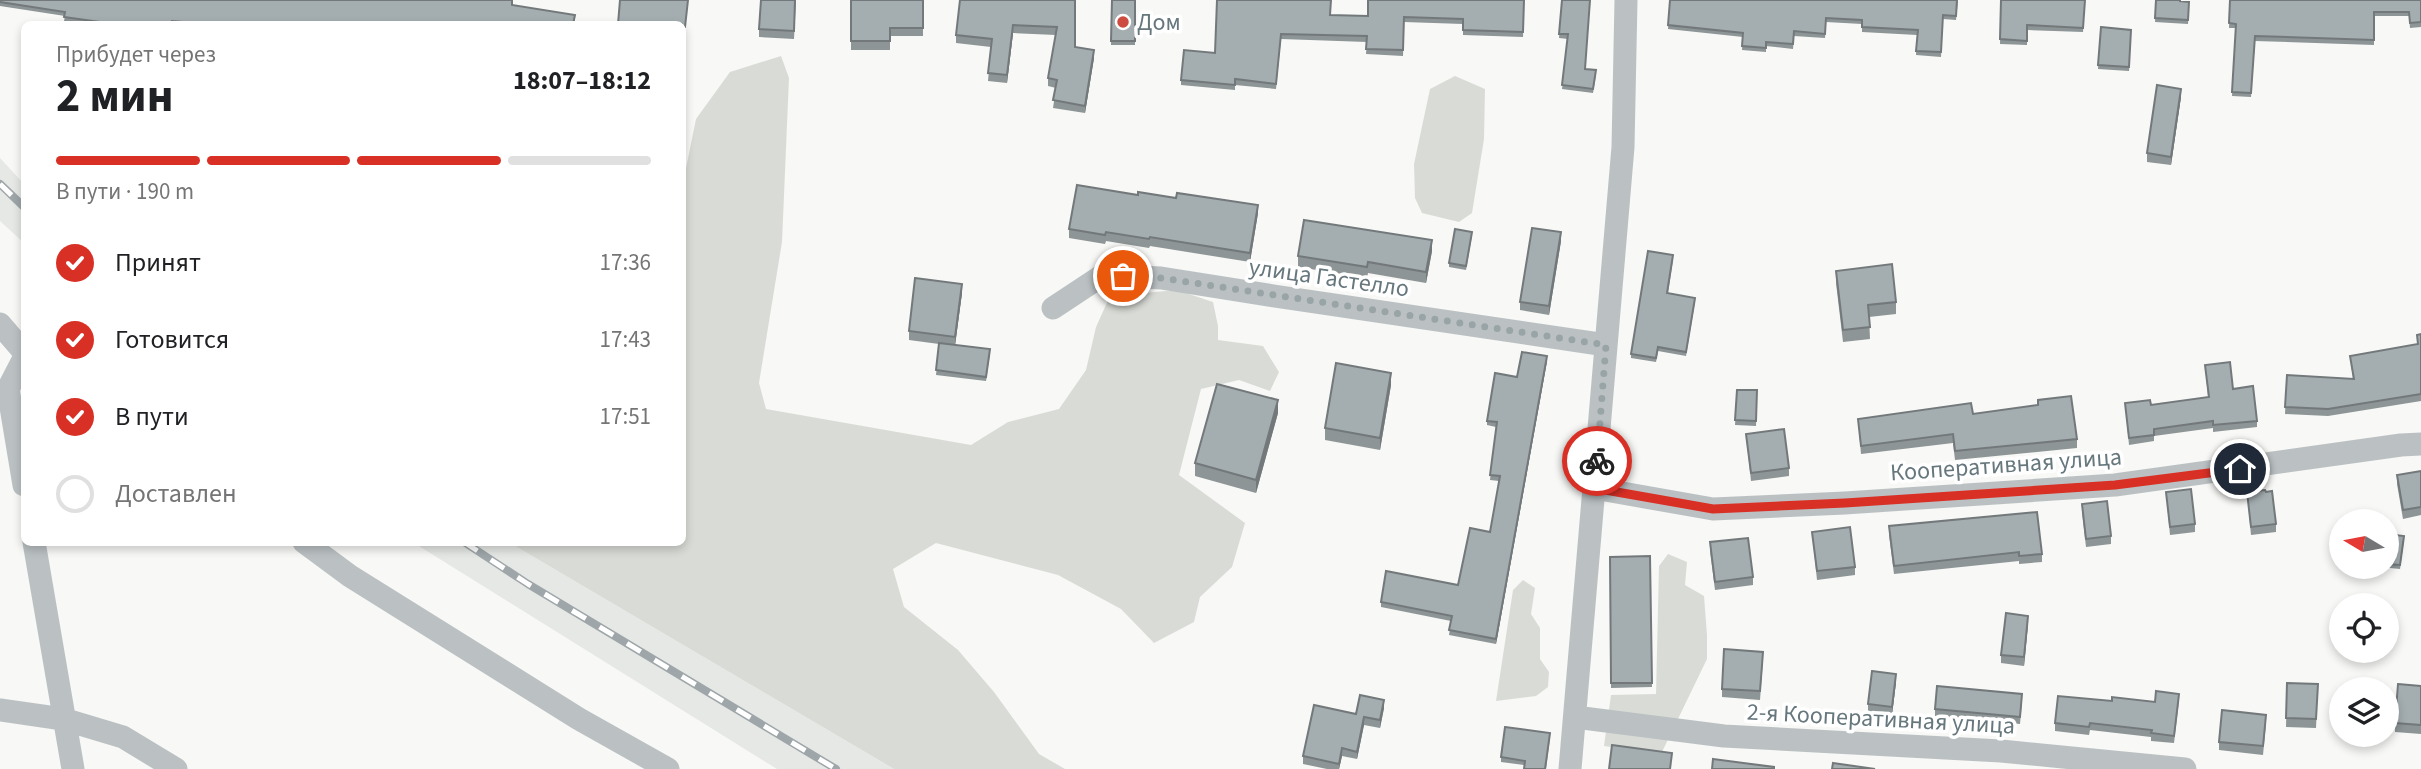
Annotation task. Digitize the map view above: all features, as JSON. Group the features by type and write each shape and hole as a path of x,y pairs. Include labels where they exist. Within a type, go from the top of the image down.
{"street":[{"path":"1570,769 1623,147 1626,0"},
{"name":"улица Гастелло","path":"1053,308 1103,275 1161,278 1606,345"},
{"path":"0,324 21,348"},
{"path":"21,364 8,389 21,467"},
{"name":"Кооперативная улица","path":"1594,488 1713,509 1845,503 2115,485 2421,444"},
{"path":"35,546 73,769"},
{"path":"309,546 350,576 579,719 668,769"},
{"path":"0,710 63,719 123,737 176,769"},
{"name":"2-я Кооперативная улица","path":"1574,717 1724,736 2001,751 2185,769"}],"shaded area":[{"path":"781,56 789,78 782,242 759,383 766,409 971,445 1008,422 1059,409 1086,370 1096,327 1110,296 1177,290 1213,302 1218,340 1263,346 1279,372 1270,391 1239,380 1201,389 1179,475 1245,523 1232,567 1200,597 1194,622 1154,643 1121,609 1058,575 936,543 893,569 904,607 958,650 994,692 1039,754 1065,769 894,769 515,546 686,546 686,168 696,119 730,72"},
{"path":"1455,76 1485,89 1484,139 1472,213 1459,222 1422,213 1415,198 1414,164 1430,89"},
{"path":"0,158 21,181 21,240 0,221"},
{"path":"419,546 515,546 894,769 777,769"},
{"path":"1668,554 1687,562 1685,585 1704,596 1707,659 1661,754 1604,746 1611,695 1656,694 1659,566"},
{"path":"1523,580 1535,588 1531,614 1540,628 1540,659 1549,672 1548,687 1536,696 1496,701 1513,590"}],"building":[{"path":"512,0 512,5 575,15 574,21 93,21 64,17 65,12 0,2"},
{"path":"620,0 688,0 686,21 618,21"},
{"path":"761,0 795,0 794,31 759,29"},
{"path":"851,0 923,0 923,28 890,28 890,41 851,41"},
{"path":"960,0 1075,0 1075,47 1094,50 1085,106 1053,100 1057,80 1048,78 1057,27 1013,25 1007,75 988,73 992,39 956,35"},
{"name":"Дом","path":"1112,0 1135,0 1135,41 1111,41"},
{"path":"1217,0 1331,0 1330,15 1368,16 1368,0 1524,0 1523,32 1463,30 1463,19 1404,17 1403,50 1366,49 1367,36 1281,34 1276,84 1235,79 1235,85 1181,80 1184,50 1215,53"},
{"path":"1562,0 1590,0 1585,69 1596,70 1593,89 1562,85 1568,34 1559,34"},
{"path":"1670,0 1957,0 1956,16 1943,15 1941,52 1916,51 1918,30 1862,27 1862,20 1826,18 1825,34 1794,31 1793,44 1766,42 1766,48 1742,46 1743,33 1668,25"},
{"path":"2001,0 2085,0 2083,28 2027,25 2027,41 2000,39"},
{"path":"2156,0 2189,2 2188,20 2155,18"},
{"path":"2230,0 2421,0 2421,22 2410,23 2409,12 2374,12 2374,40 2255,36 2251,93 2232,92 2236,24 2229,23"},
{"path":"2101,27 2131,30 2129,67 2098,65"},
{"path":"2157,85 2181,89 2171,157 2147,153"},
{"path":"1077,185 1138,195 1138,192 1176,198 1177,193 1258,205 1250,253 1150,237 1149,239 1106,232 1105,235 1069,229"},
{"path":"1304,220 1432,240 1426,272 1368,262 1367,267 1298,256"},
{"path":"1532,228 1561,232 1549,306 1520,302"},
{"path":"1455,229 1472,232 1466,266 1449,263"},
{"path":"1648,251 1673,255 1667,293 1695,298 1686,352 1658,347 1656,358 1631,354"},
{"path":"1892,264 1896,302 1868,305 1870,327 1843,330 1836,271"},
{"path":"915,278 962,284 955,337 909,331"},
{"path":"2421,334 2421,394 2328,409 2285,407 2287,375 2354,379 2350,356 2418,344 2417,335"},
{"path":"939,343 990,349 986,377 936,370"},
{"path":"1522,352 1547,356 1496,639 1449,630 1452,616 1381,602 1386,571 1458,585 1470,528 1490,532 1500,476 1490,475 1497,422 1487,421 1495,373 1517,377"},
{"path":"2230,362 2233,389 2253,386 2257,421 2213,425 2213,421 2154,429 2154,435 2129,438 2125,403 2150,400 2151,405 2209,397 2205,365"},
{"path":"1336,363 1391,373 1380,438 1325,428"},
{"path":"1217,384 1278,400 1256,480 1195,463"},
{"path":"1737,390 1757,390 1756,421 1735,420"},
{"path":"2071,396 2077,439 1955,451 1953,434 1861,446 1858,419 1971,403 1973,414 2038,405 2038,400"},
{"path":"1784,429 1789,468 1751,473 1746,434"},
{"path":"2421,471 2421,507 2403,510 2397,475"},
{"path":"2191,489 2195,524 2170,527 2166,492"},
{"path":"2272,491 2276,524 2251,527 2247,492"},
{"path":"2107,501 2111,536 2086,539 2082,504"},
{"path":"2037,512 2042,554 2019,556 2019,552 1894,566 1889,526"},
{"path":"1850,527 1855,567 1817,571 1812,532"},
{"path":"2399,535 2404,536 2399,565"},
{"path":"1748,538 1753,577 1715,582 1710,542"},
{"path":"1650,556 1652,683 1611,683 1610,557"},
{"path":"2006,613 2028,616 2024,657 2001,655"},
{"path":"1724,649 1763,652 1760,691 1722,689"},
{"path":"1872,671 1896,674 1892,707 1868,704"},
{"path":"2287,683 2318,684 2316,719 2286,718"},
{"path":"2399,684 2421,686 2421,725 2399,723"},
{"path":"1937,686 2022,694 2020,717 1935,709"},
{"path":"2156,691 2179,694 2174,736 2151,733 2152,730 2090,723 2089,727 2055,723 2058,696 2112,701 2112,697 2155,702"},
{"path":"1360,695 1384,700 1380,720 1364,717 1357,752 1342,748 1339,764 1303,756 1314,705 1356,714"},
{"path":"2222,710 2266,715 2263,746 2219,742"},
{"path":"1505,727 1550,733 1545,769 1524,769 1525,761 1501,757"},
{"path":"1612,745 1672,753 1670,769 1609,769"},
{"path":"1713,759 1774,767 1774,769 1712,769"},
{"path":"1833,763 1875,769 1832,769"}],"railway":[{"path":"0,184 21,204"},
{"path":"470,546 528,584 836,769"}],"way so far":[{"path":"1123,276 1161,278 1606,345 1597,461"}],"place":[{"name":"Дом","path":"1123,22"}],"route":[{"path":"1597,461 1594,488 1713,509 2115,485 2240,469"}]}
